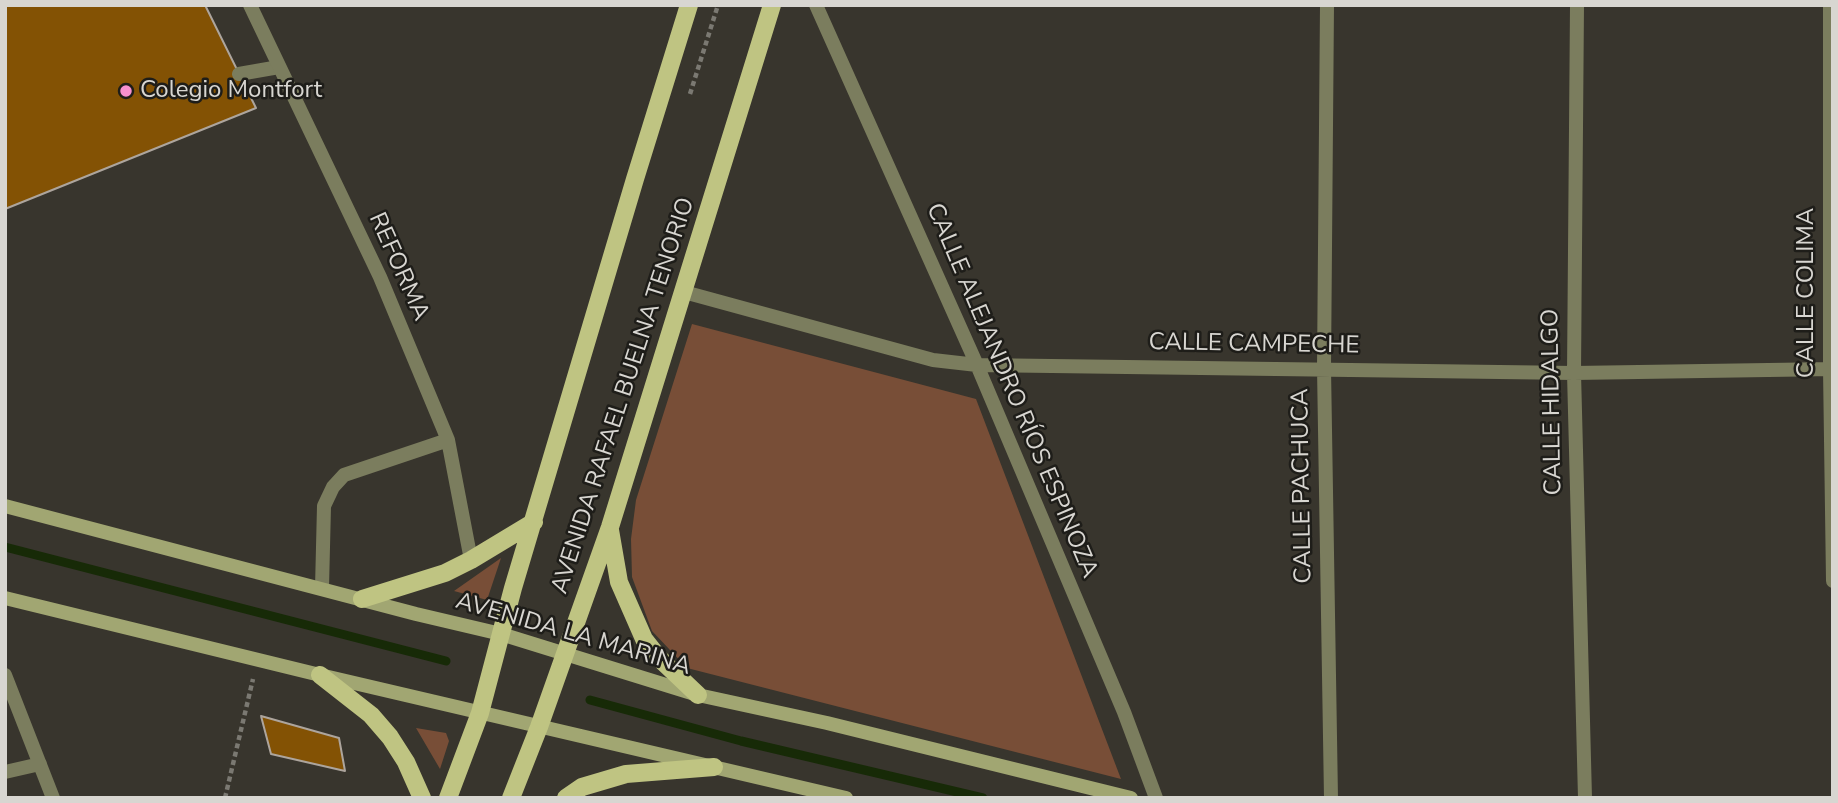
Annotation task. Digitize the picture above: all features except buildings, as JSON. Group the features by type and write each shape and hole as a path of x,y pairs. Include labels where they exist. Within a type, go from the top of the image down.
{"main road":[{"name":"AVENIDA RAFAEL BUELNA TENORIO","path":"448,798 480,713 635,179 689,5"},
{"name":"AVENIDA RAFAEL BUELNA TENORIO","path":"511,798 610,527 772,5"},
{"name":"AVENIDA LA MARINA","path":"5,506 501,634 698,695 1131,798"},
{"path":"362,599 445,573 534,522"},
{"path":"610,527 620,582 644,639 659,658 698,695"},
{"path":"5,598 715,767 807,793 846,798"},
{"path":"320,675 371,715 390,737 406,762 422,798"},
{"path":"566,798 582,787 626,774 715,767"}],"street":[{"name":"REFORMA","path":"250,5 380,277 448,440 471,560"},
{"name":"CALLE ALEJANDRO RÍOS ESPINOZA","path":"816,5 977,365 1124,712 1156,798"},
{"name":"CALLE PACHUCA","path":"1327,5 1324,368 1331,798"},
{"name":"CALLE HIDALGO","path":"1577,5 1574,373 1586,798"},
{"name":"CALLE COLIMA","path":"1830,5 1833,581"},
{"path":"239,75 279,66"},
{"name":"CALLE CAMPECHE","path":"684,292 933,360 977,365 1574,373 1831,369"},
{"path":"322,589 324,506 333,486 344,475 448,440"},
{"path":"5,675 10,701 53,798"},
{"path":"5,772 40,764"}],"path":[{"path":"225,798 257,660"}],"shaded area":[{"path":"692,324 976,399 1121,779 687,668 652,631 632,577 631,539 636,500"},
{"path":"501,558 487,600 454,591"},
{"path":"416,728 446,733 449,741 440,769"}],"waterway":[{"path":"5,547 446,661"},
{"path":"590,700 741,741 983,798"}],"place":[{"name":"Colegio Montfort","path":"126,91"}]}
